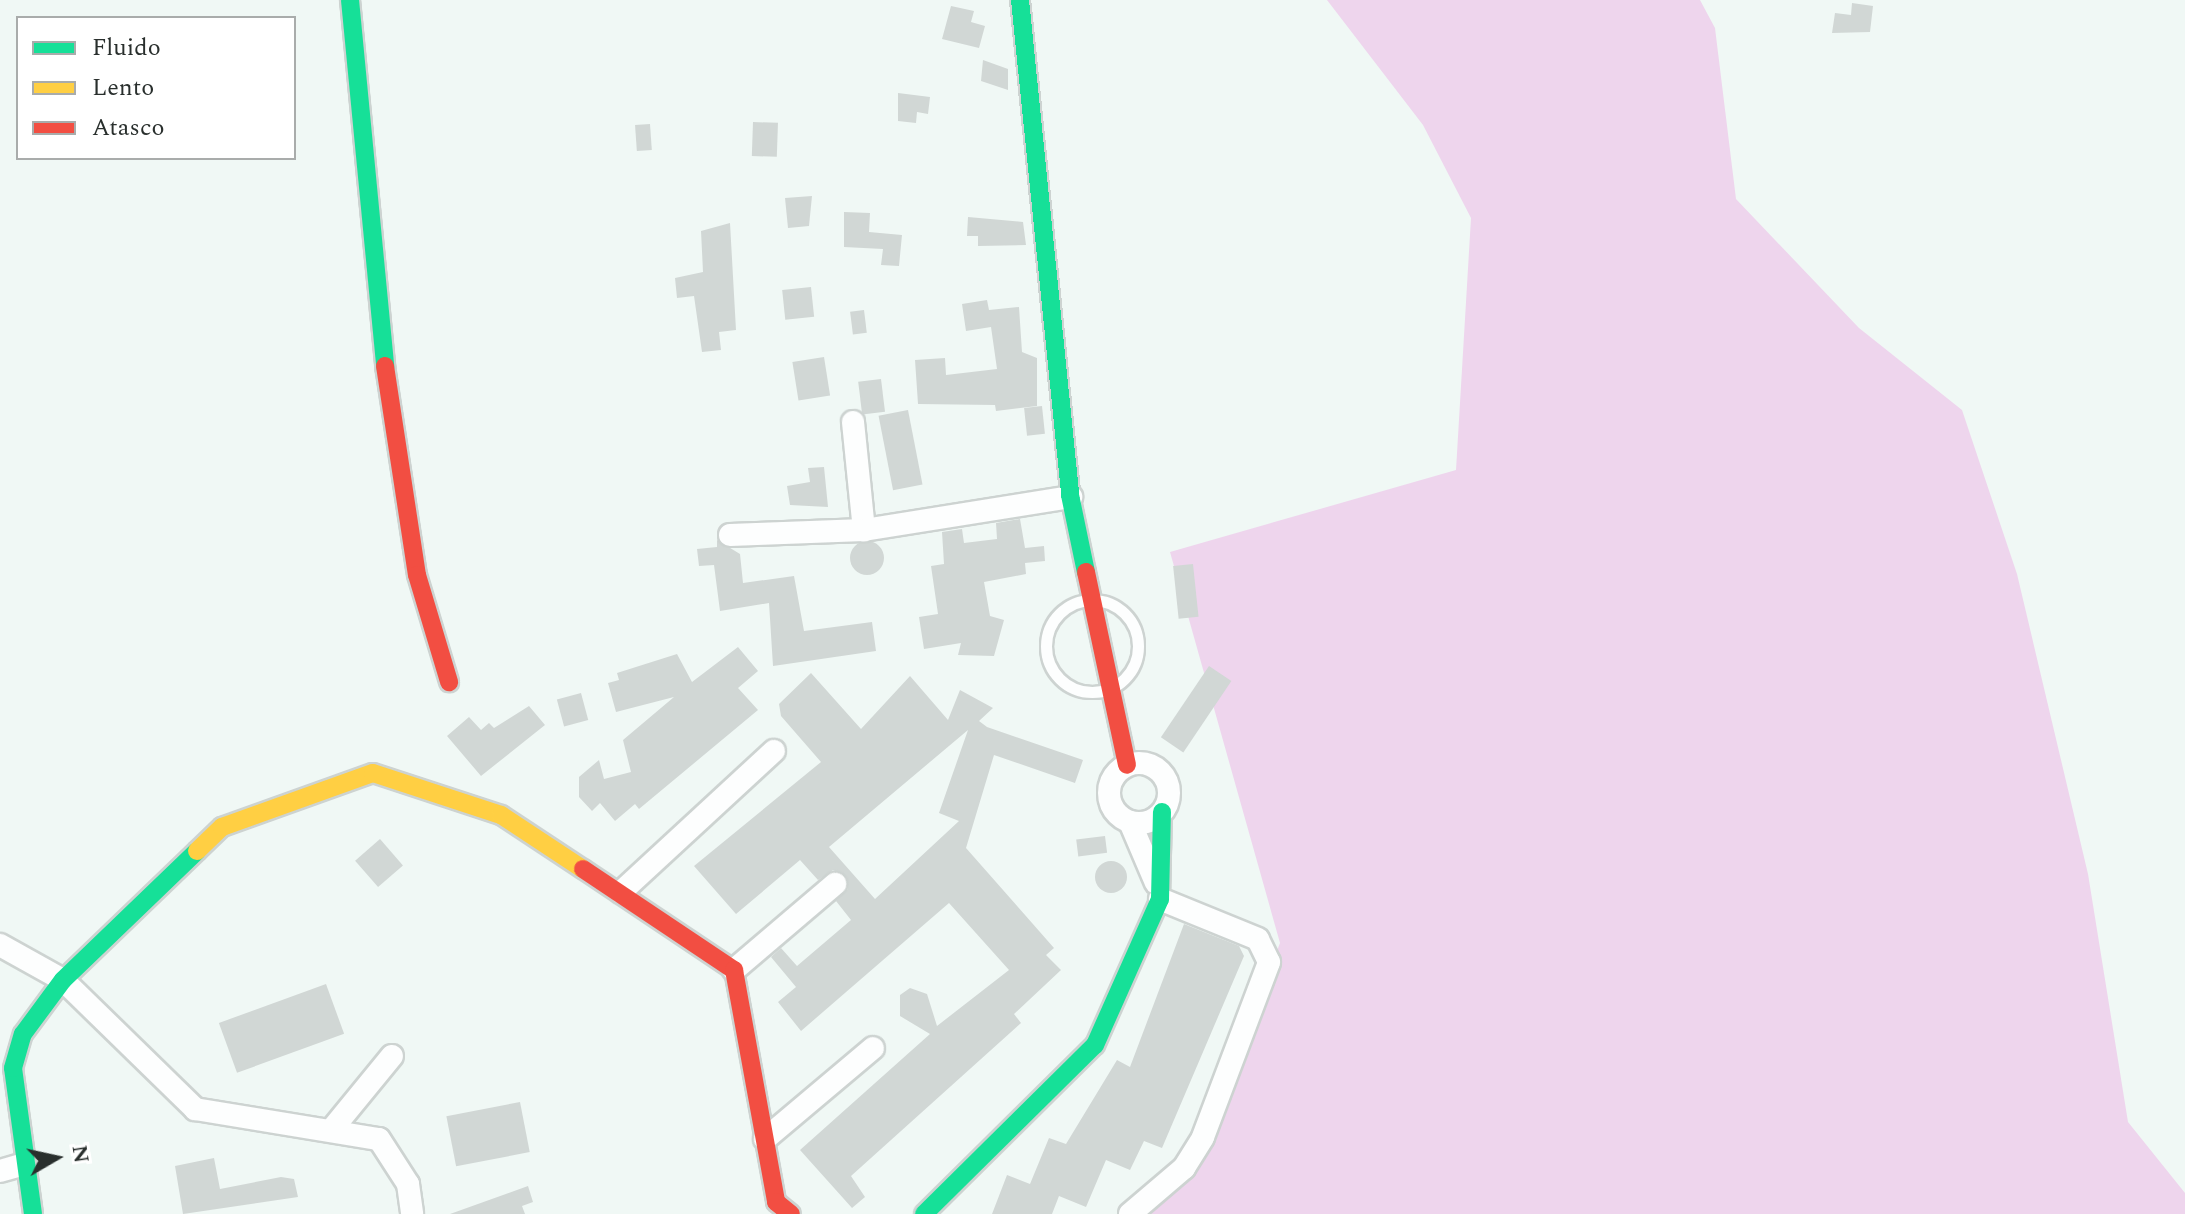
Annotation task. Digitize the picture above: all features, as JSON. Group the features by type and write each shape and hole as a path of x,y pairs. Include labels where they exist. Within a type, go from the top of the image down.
{"street":[{"path":"350,0 385,367 417,575 449,682"},
{"path":"1020,0 1071,497 1127,765 1109,794 1130,822 1159,894 1258,939 1269,962 1203,1137 1184,1168 1130,1214"},
{"path":"853,422 864,530"},
{"path":"730,535 864,530 1071,497"},
{"path":"621,892 774,751"},
{"path":"924,1214 1095,1045 1159,894 1162,812 1168,796 1160,772 1127,765"},
{"path":"33,1214 13,1068 23,1034 63,980 222,827 373,773 501,815 734,970 776,1202 791,1214"},
{"path":"1130,822 1162,812"},
{"path":"734,970 835,884"},
{"path":"0,945 63,980 195,1109 333,1128 379,1139 393,1151 412,1214"},
{"path":"765,1139 873,1048"},
{"path":"333,1128 392,1056"},
{"path":"0,1171 24,1164"}],"lane":[{"path":"1092,601 1124,611 1138,637 1135,665 1110,687 1069,687 1048,662 1055,616 1092,601"}],"shaded area":[{"path":"1327,0 1700,0 1715,28 1736,199 1859,328 1962,410 2017,574 2088,874 2128,1122 2185,1193 2185,1214 1151,1214 1190,1173 1280,943 1170,552 1456,470 1471,218 1423,125"}],"building":[{"path":"1852,3 1873,6 1870,32 1832,33 1835,13 1851,15"},
{"path":"951,6 974,11 971,22 985,26 979,48 942,39"},
{"path":"983,60 1008,69 1008,90 981,81"},
{"path":"898,93 930,97 928,114 917,112 916,123 898,121"},
{"path":"753,122 778,123 777,157 752,156"},
{"path":"650,124 652,150 637,151 635,125"},
{"path":"812,196 809,226 788,228 785,198"},
{"path":"844,212 870,213 869,232 902,235 899,266 881,265 883,249 844,247"},
{"path":"968,217 1023,222 1026,245 978,246 978,236 967,236"},
{"path":"730,223 736,330 719,332 721,350 702,352 694,296 677,298 675,278 703,272 701,231"},
{"path":"811,287 814,317 785,320 782,290"},
{"path":"987,300 989,310 1019,307 1022,352 1037,358 1037,406 996,411 995,405 918,404 915,360 945,358 946,375 997,369 991,327 966,331 962,304"},
{"path":"864,310 867,333 853,335 850,312"},
{"path":"824,357 830,396 798,401 792,362"},
{"path":"881,379 885,412 862,415 858,382"},
{"path":"1042,406 1045,434 1027,436 1024,408"},
{"path":"908,410 923,485 893,490 879,416"},
{"path":"824,467 828,507 790,505 787,486 810,482 808,468"},
{"path":"1020,519 1025,548 1044,546 1045,561 1025,563 1026,574 984,582 990,616 1004,620 994,656 958,655 961,643 924,649 919,617 938,614 931,566 944,564 942,532 962,529 964,543 997,539 996,523"},
{"path":"717,540 740,554 743,583 794,576 804,631 872,622 876,651 773,666 769,603 720,611 714,565 699,566 697,549 717,547"},
{"path":"867,541 879,546 884,558 879,570 867,575 855,570 850,558 855,546"},
{"path":"1193,564 1199,617 1179,619 1173,566"},
{"path":"738,647 758,671 738,688 758,710 639,809 635,804 615,821 600,803 592,811 579,797 579,777 599,760 604,779 631,772 623,740 674,697 616,712 608,683 619,680 617,673 677,654 692,682"},
{"path":"1209,666 1231,681 1183,752 1161,737"},
{"path":"811,673 861,729 910,676 948,720 960,690 993,708 979,721 987,727 1083,760 1075,783 994,755 966,848 1054,948 1046,955 1061,970 1014,1014 1021,1023 851,1176 865,1197 852,1208 800,1150 930,1034 900,1016 900,995 910,988 927,994 937,1026 1009,970 949,903 801,1031 778,1002 796,987 771,957 781,948 797,966 851,920 836,901 848,889 846,876 833,870 818,880 800,860 736,914 694,866 821,762 781,716 779,704","holes":["968,730 939,813 959,821 875,899 829,847"]},
{"path":"581,693 588,720 564,727 557,699"},
{"path":"529,706 545,725 481,776 447,736 469,717 481,730 489,723 494,728"},
{"path":"1105,836 1107,853 1078,856 1076,840"},
{"path":"380,839 403,865 378,887 355,861"},
{"path":"1111,861 1122,866 1127,877 1122,888 1111,893 1100,888 1095,877 1100,866"},
{"path":"1184,924 1239,946 1244,956 1162,1148 1144,1141 1130,1170 1106,1160 1086,1207 1059,1196 1052,1214 992,1214 1007,1175 1030,1184 1049,1138 1066,1144 1117,1060 1130,1067"},
{"path":"326,984 344,1034 237,1073 219,1023"},
{"path":"520,1102 530,1152 456,1166 446,1116"},
{"path":"214,1158 220,1189 281,1177 294,1179 298,1197 183,1214 175,1166"},
{"path":"528,1186 533,1202 522,1206 525,1214 450,1214"}],"traffic: fast":[{"path":"350,0 385,366"},
{"path":"1020,0 1070,495 1086,572"},
{"path":"924,1214 1095,1045 1160,899 1162,812"},
{"path":"33,1214 13,1068 23,1034 63,980 197,851"}],"traffic: slow":[{"path":"197,851 222,827 373,773 501,815 583,869"}],"traffic: jam":[{"path":"385,366 417,575 449,682"},
{"path":"1086,572 1127,765"},
{"path":"583,869 734,970 776,1202 791,1214"}]}
